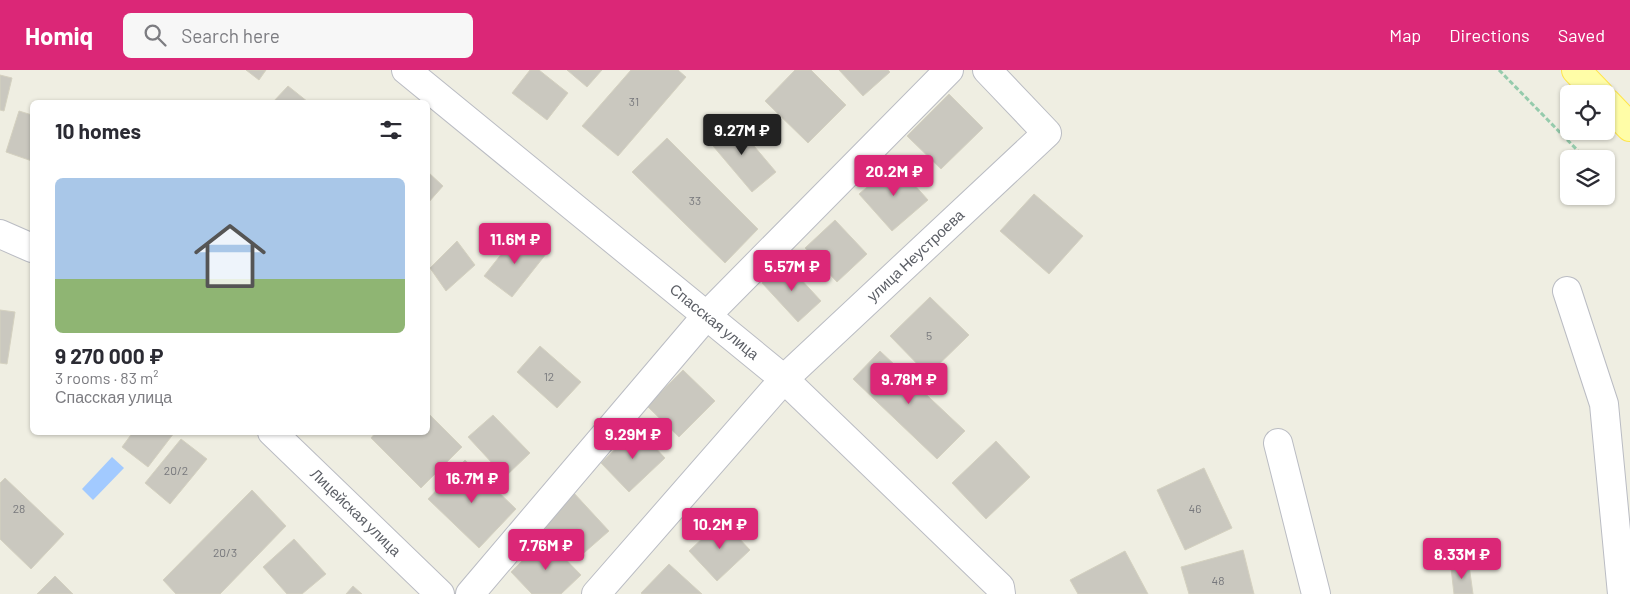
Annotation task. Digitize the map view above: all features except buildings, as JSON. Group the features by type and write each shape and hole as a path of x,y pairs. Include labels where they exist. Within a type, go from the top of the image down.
{"main road":[{"path":"1576,70 1590,85"},
{"path":"1615,111 1630,127"}],"street":[{"name":"Спасская улица","path":"406,70 784,379 1000,588 1001,594"},
{"path":"470,594 706,315 949,70"},
{"name":"улица Неустроева","path":"596,594 784,379 1047,133 987,70"},
{"path":"0,234 30,247"},
{"path":"1567,291 1604,404 1622,594"},
{"name":"Лицейская улица","path":"275,435 440,594"},
{"path":"1278,443 1316,594"}],"path":[{"path":"1499,70 1577,150"}],"water":[{"path":"112,457 124,468 93,500 82,489"}]}
